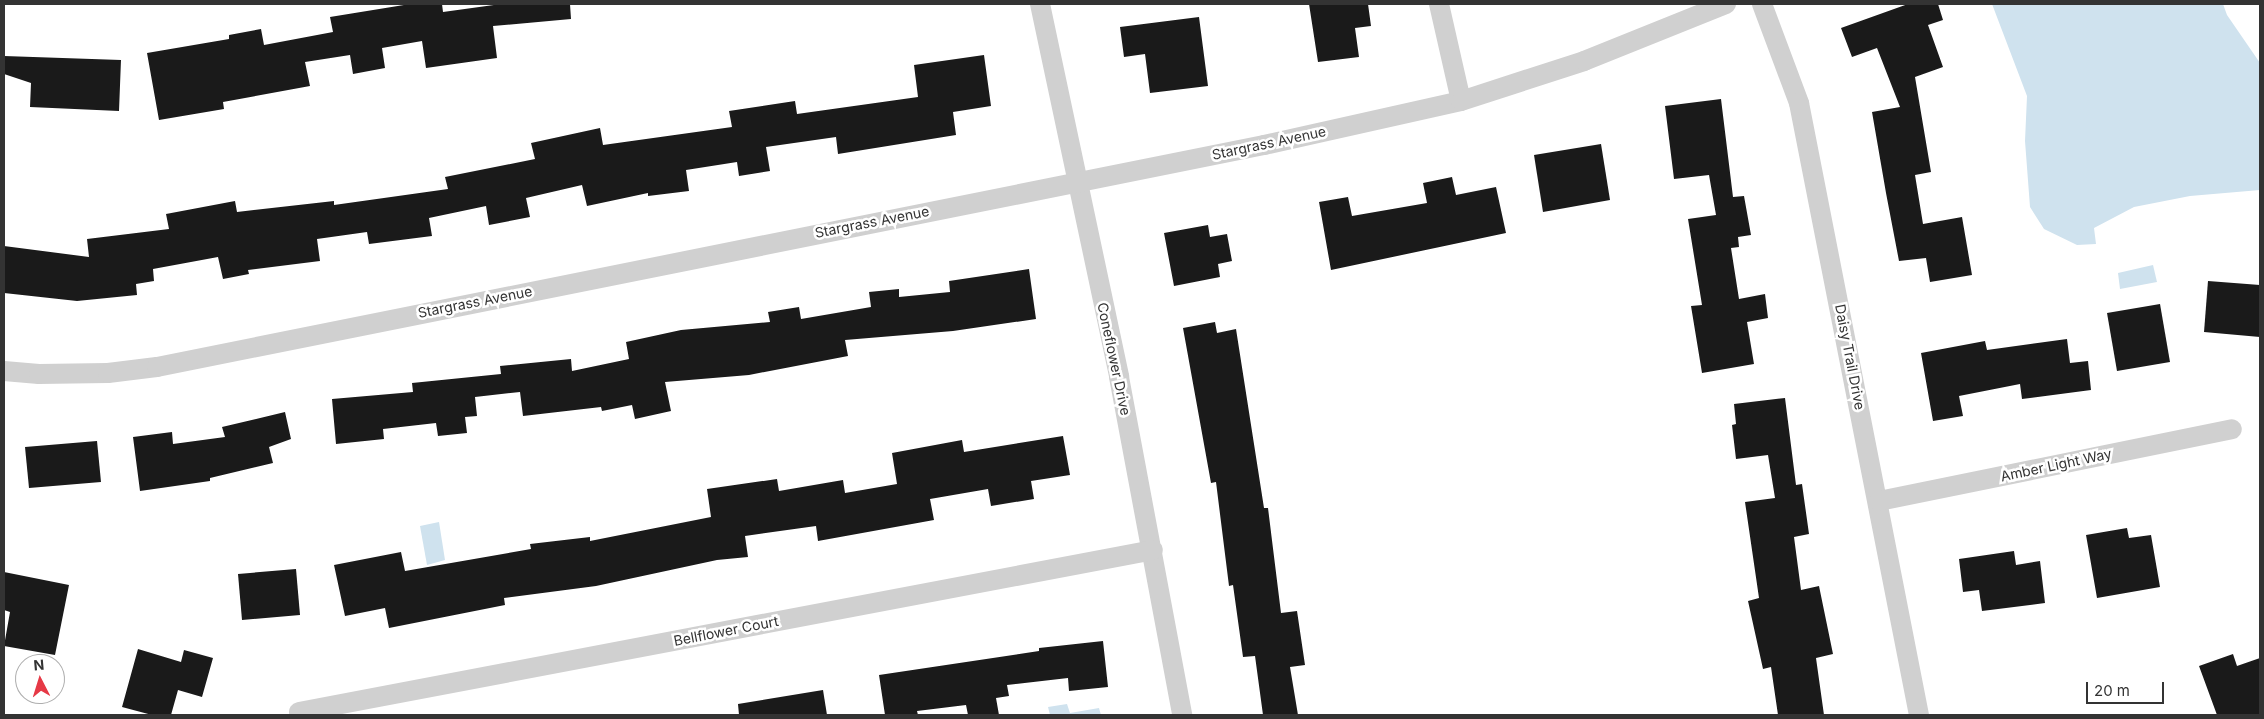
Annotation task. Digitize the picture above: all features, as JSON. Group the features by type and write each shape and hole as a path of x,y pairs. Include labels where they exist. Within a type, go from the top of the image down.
{"street":[{"name":"Coneflower Drive","path":"1040,4 1152,550 1182,715"},
{"path":"1439,4 1461,101"},
{"name":"Stargrass Avenue","path":"4,371 39,374 108,373 157,367 1076,181 1264,145 1461,101 1584,61 1726,4"},
{"name":"Daisy Trail Drive","path":"1762,4 1799,102 1879,501 1919,715"},
{"name":"Amber Light Way","path":"1879,501 2232,429"},
{"name":"Bellflower Court","path":"299,712 1152,550"}],"water":[{"path":"1992,4 2223,4 2227,15 2260,63 2260,190 2190,196 2134,207 2094,228 2096,244 2077,245 2044,229 2030,207 2025,141 2027,96"},
{"path":"2153,265 2157,282 2120,289 2118,273"},
{"path":"439,522 445,560 427,565 420,526"},
{"path":"1067,704 1070,713 1099,708 1101,715 1050,715 1048,707"}],"building":[{"path":"410,4 442,4 443,12 501,4 570,4 571,19 493,26 497,58 426,68 422,41 382,48 385,68 353,74 350,55 305,62 310,86 223,102 224,109 159,120 147,53 229,39 229,35 261,29 264,45 333,32 330,17"},
{"path":"1309,4 1368,4 1371,26 1355,28 1359,57 1318,62"},
{"path":"1908,4 1938,4 1943,20 1928,25 1943,67 1915,77 1931,172 1915,175 1923,224 1962,217 1972,275 1930,282 1926,258 1899,261 1872,112 1900,107 1877,48 1852,57 1841,28"},
{"path":"1199,17 1208,86 1150,93 1145,54 1124,57 1120,27"},
{"path":"984,55 991,106 953,112 956,135 838,154 836,137 766,147 770,171 739,176 737,162 686,170 689,191 648,196 648,193 587,206 582,185 526,198 530,217 489,225 486,206 429,218 432,236 369,244 367,232 317,239 320,261 248,270 249,274 223,279 218,257 153,269 154,281 136,284 137,295 77,301 4,293 4,246 89,257 87,239 169,229 166,214 235,201 237,212 334,201 334,205 448,189 445,177 535,159 531,143 600,128 603,145 732,127 729,111 795,101 797,114 918,97 914,65"},
{"path":"4,56 121,60 119,111 30,107 31,83 4,74"},
{"path":"1721,99 1733,197 1744,196 1751,235 1738,237 1739,247 1731,248 1739,299 1765,294 1768,318 1747,322 1754,364 1702,373 1691,306 1702,305 1688,219 1716,215 1709,175 1674,179 1665,106"},
{"path":"1601,144 1610,200 1543,212 1534,155"},
{"path":"1452,177 1456,195 1496,187 1506,233 1331,270 1319,202 1348,197 1352,216 1427,203 1423,183"},
{"path":"1208,225 1210,237 1227,234 1232,261 1218,264 1220,277 1174,286 1164,233"},
{"path":"1029,269 1036,319 953,331 845,340 848,356 749,375 665,382 671,411 635,419 632,405 602,411 601,407 523,416 520,392 475,397 477,416 465,417 467,433 438,436 436,423 383,429 384,439 336,444 332,399 413,392 412,383 501,374 500,366 571,359 572,371 629,359 626,342 681,330 770,322 768,312 799,307 801,319 871,307 869,292 899,289 899,297 950,292 949,281"},
{"path":"2208,281 2260,285 2260,337 2204,332"},
{"path":"2160,304 2170,362 2117,371 2107,313"},
{"path":"1215,322 1217,333 1236,329 1264,508 1268,508 1281,613 1297,611 1305,665 1290,667 1298,715 1263,715 1255,656 1243,657 1233,585 1229,586 1216,482 1211,483 1183,328"},
{"path":"2067,339 2070,363 2088,361 2091,390 2022,399 2020,384 1959,396 1963,416 1933,421 1921,353 1985,341 1987,350"},
{"path":"1785,398 1796,485 1802,484 1809,534 1794,537 1801,590 1819,586 1833,654 1816,658 1824,715 1778,715 1771,667 1763,669 1748,601 1759,598 1745,502 1775,498 1768,455 1736,459 1732,425 1736,424 1734,404"},
{"path":"285,412 291,439 269,447 273,463 210,478 210,481 140,491 133,437 172,432 173,444 225,437 222,427"},
{"path":"1063,436 1070,475 1031,481 1034,499 991,506 988,489 930,499 934,520 818,541 816,526 745,536 748,557 717,560 596,586 504,598 505,605 389,628 385,608 345,616 334,565 401,552 405,571 531,549 530,544 590,537 590,541 711,517 707,489 777,479 779,491 843,480 845,493 897,484 892,453 962,440 964,452"},
{"path":"97,441 101,482 29,488 25,447"},
{"path":"2127,528 2129,538 2151,535 2160,587 2097,598 2086,535"},
{"path":"2014,551 2016,565 2040,561 2045,603 1982,611 1979,590 1963,592 1959,559"},
{"path":"296,569 300,615 242,620 238,574"},
{"path":"4,572 69,585 55,654 4,646 10,612 4,610"},
{"path":"1103,641 1108,687 1069,691 1068,678 1007,685 1009,696 996,698 999,715 968,715 966,705 917,711 918,715 885,715 879,675 1039,651 1039,648"},
{"path":"138,649 181,662 184,650 213,658 202,697 178,690 171,715 152,715 122,707"},
{"path":"2233,654 2237,666 2260,658 2260,715 2217,715 2199,666"},
{"path":"823,690 827,715 739,715 738,704"}]}
